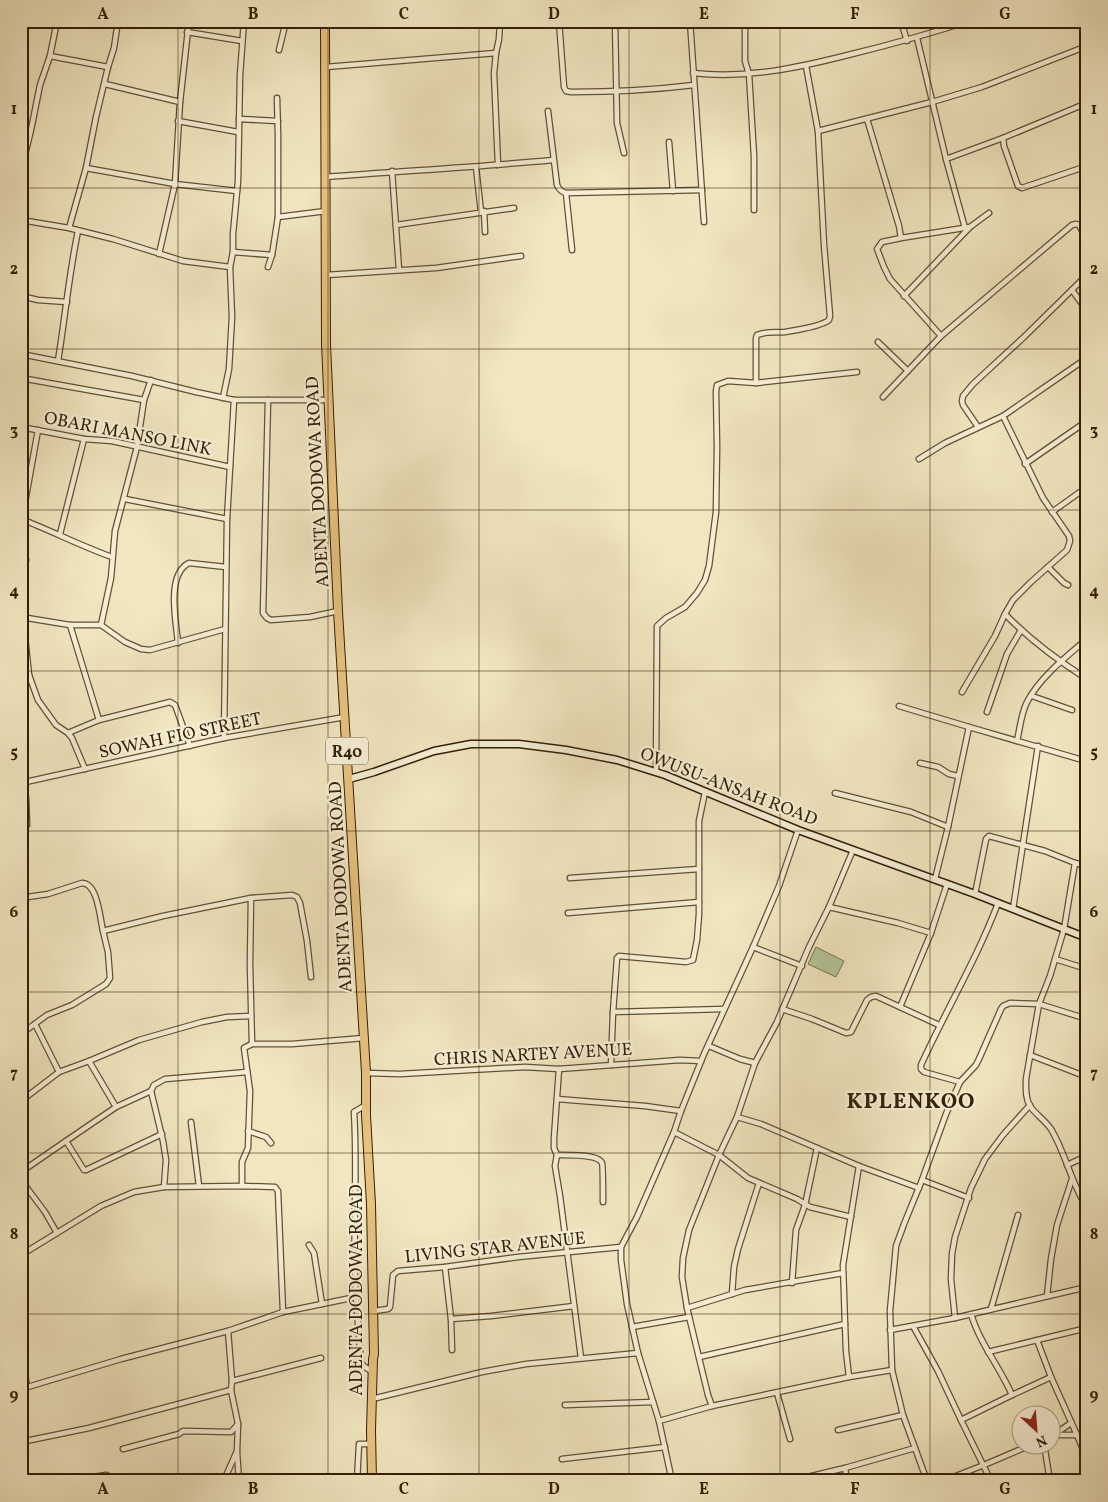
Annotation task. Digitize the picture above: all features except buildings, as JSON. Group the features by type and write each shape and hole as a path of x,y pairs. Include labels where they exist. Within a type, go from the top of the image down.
{"main road":[{"name":"ADENTA DODOWA ROAD","path":"325,21 326,344 338,611 366,1073 374,1311 372,1481"}],"street":[{"path":"21,171 40,85 50,56 57,21"},
{"path":"69,228 86,168 96,117 114,48 118,21"},
{"path":"159,254 174,184 178,122 189,21"},
{"path":"223,398 229,369 232,317 230,267 233,252 238,181 238,132 244,21"},
{"path":"279,50 286,21"},
{"path":"498,166 494,73 500,21"},
{"path":"560,21 564,87 566,91 617,92 694,85"},
{"path":"615,21 617,123 624,153"},
{"path":"690,21 704,222"},
{"path":"754,210 755,172 749,74 745,61 745,23 763,21"},
{"path":"901,21 907,40"},
{"path":"693,73 749,74 806,66 917,38 969,21"},
{"path":"187,32 242,41"},
{"path":"917,38 946,159 968,228"},
{"path":"818,131 932,102 982,87 1087,46"},
{"path":"326,67 496,53"},
{"path":"50,56 108,67"},
{"path":"756,383 757,335 760,333 787,332 822,324 830,316 818,131 806,66"},
{"path":"105,84 180,102"},
{"path":"268,267 272,255 278,217 278,121 276,98"},
{"path":"946,159 1003,138 1087,103"},
{"path":"548,111 557,185 559,189 566,193 702,190"},
{"path":"239,119 278,121"},
{"path":"867,119 901,238"},
{"path":"178,122 238,132"},
{"path":"1003,138 1004,146 1020,188 1087,166"},
{"path":"669,142 673,191"},
{"path":"326,177 392,171 498,166 553,160"},
{"path":"476,167 485,232"},
{"path":"86,168 174,184 237,192"},
{"path":"392,171 399,270"},
{"path":"566,193 572,250"},
{"path":"396,225 482,211 514,208"},
{"path":"278,217 326,211"},
{"path":"904,296 968,228 989,213"},
{"path":"21,220 69,228 183,261 230,267"},
{"path":"883,397 940,336 1072,225 1080,225 1085,232 1087,240"},
{"path":"940,336 890,279 877,249 882,242 968,228"},
{"path":"58,361 69,275 78,231"},
{"path":"233,252 272,255"},
{"path":"326,275 436,268 521,256"},
{"path":"978,427 963,406 963,396 973,384 1087,275"},
{"path":"1072,290 1087,312"},
{"path":"21,296 38,300 67,302"},
{"path":"878,342 908,370"},
{"path":"21,354 151,380 234,400 328,400"},
{"path":"919,459 946,442 1003,416 1087,358"},
{"path":"656,772 657,626 684,607 697,593 705,580 709,566 716,512 717,385 728,381 756,383 857,372"},
{"path":"21,378 144,400"},
{"path":"101,625 111,578 115,531 137,447 144,400 151,380"},
{"path":"224,738 227,519 234,400"},
{"path":"268,400 263,613 271,620 310,617 338,611"},
{"path":"962,692 995,636 1013,600 1068,550 1070,541 1069,536 1043,498 1003,416"},
{"path":"1025,464 1087,421"},
{"name":"OBARI MANSO LINK","path":"21,427 84,439 112,441 230,467"},
{"path":"38,430 22,519 112,558"},
{"path":"60,534 84,439"},
{"path":"1052,512 1087,488"},
{"path":"124,498 227,519"},
{"path":"178,643 174,594 178,574 181,569 189,563 226,567"},
{"path":"1048,567 1068,585"},
{"path":"1005,614 1021,630 1060,662 1087,680"},
{"path":"85,769 74,741 68,733 50,719 37,696 29,675 22,617 70,625 101,625 125,642 141,649 150,650 225,629"},
{"path":"70,625 99,720"},
{"path":"987,712 1007,654 1021,630"},
{"path":"1017,741 1021,718 1032,696 1044,679 1060,662 1087,639"},
{"path":"21,676 29,675"},
{"path":"1032,696 1072,710"},
{"path":"68,733 99,720 170,702 175,705 190,746"},
{"path":"900,706 1086,761"},
{"name":"SOWAH FIO STREET","path":"22,783 224,738 345,717"},
{"path":"935,879 969,727"},
{"name":"OWUSU-ANSAH ROAD","path":"349,779 434,751 471,744 519,744 617,760 656,772 798,830 935,879 1087,938"},
{"path":"1013,909 1038,746"},
{"path":"920,763 938,767 949,774 958,776"},
{"path":"22,783 26,798 27,825"},
{"path":"611,1065 617,958 619,956 686,962 693,960 697,940 699,902 699,821 705,792"},
{"path":"835,793 911,812 948,827"},
{"path":"672,1481 659,1421 632,1327 627,1304 621,1247 637,1217 674,1132 701,1061 779,886 798,830"},
{"path":"975,894 988,837 991,835 1087,866"},
{"path":"712,1406 689,1317 682,1277 686,1243 719,1155 737,1117 755,1063 802,966 853,850"},
{"path":"1075,863 1064,929 1039,1004 1026,1079 1026,1090 1030,1105 1051,1129 1072,1179 1087,1208"},
{"path":"570,878 699,869"},
{"path":"21,898 48,894 82,883 89,885 96,897 108,952 110,978 106,984 72,1005 47,1015 21,1034"},
{"path":"900,1007 931,933 947,884"},
{"path":"103,931 163,916 252,898 292,895 300,903 311,977"},
{"path":"252,898 252,1044"},
{"path":"568,913 699,902"},
{"path":"960,1082 924,1072 921,1069 921,1064 939,1025 977,954 998,903"},
{"path":"829,907 898,923 931,933"},
{"path":"753,947 802,966"},
{"path":"1055,959 1087,969"},
{"path":"782,1009 846,1033 851,1032 867,1000 870,997 876,996 939,1025"},
{"path":"927,1481 903,1416 892,1370 890,1330 896,1246 960,1082 976,1065 1000,1009 1010,1003 1039,1004 1087,1020"},
{"path":"613,1012 724,1009"},
{"path":"21,1101 58,1072 89,1062 139,1040 202,1022 227,1017 251,1016"},
{"path":"35,1024 58,1072"},
{"path":"242,1186 242,1162 248,1148 250,1091 244,1048 252,1044 292,1044 364,1038"},
{"path":"709,1046 755,1063"},
{"path":"1030,1055 1087,1076"},
{"name":"CHRIS NARTEY AVENUE","path":"366,1073 400,1074 524,1067 559,1069 680,1060 701,1061"},
{"path":"89,1062 116,1108"},
{"path":"559,1069 554,1138 554,1148 557,1155 555,1166 581,1358"},
{"path":"21,1172 116,1108 151,1091 154,1085 165,1079 247,1072"},
{"path":"151,1091 162,1134 166,1160 164,1187"},
{"path":"557,1099 681,1111"},
{"path":"366,1105 354,1112 356,1297 361,1363 365,1368 373,1372"},
{"path":"954,1318 951,1279 952,1254 955,1237 976,1175 985,1159 1030,1105"},
{"path":"737,1117 761,1124 859,1166 918,1188"},
{"path":"191,1122 199,1186"},
{"path":"248,1131 266,1137 271,1144"},
{"path":"674,1132 719,1155 748,1178 797,1199 805,1205 851,1217"},
{"path":"66,1141 84,1170 86,1170 162,1134"},
{"path":"792,1282 796,1230 805,1205 817,1148"},
{"path":"557,1155 594,1157 601,1161 603,1164 603,1202"},
{"path":"1067,1164 1087,1156"},
{"path":"849,1376 846,1351 843,1273 844,1256 859,1166"},
{"path":"1046,1296 1057,1225 1072,1179"},
{"path":"21,1180 45,1212 57,1233"},
{"path":"922,1180 969,1198"},
{"path":"732,1294 734,1267 738,1249 759,1183"},
{"path":"21,1255 101,1206 132,1192 164,1187 275,1187 278,1191 283,1312"},
{"path":"991,1309 1018,1215"},
{"path":"309,1245 314,1253 322,1304"},
{"name":"LIVING STAR AVENUE","path":"374,1311 390,1308 393,1275 396,1272 621,1247"},
{"path":"445,1267 451,1319 452,1350"},
{"path":"687,1308 732,1294 843,1273"},
{"path":"890,1330 954,1318 1087,1287"},
{"path":"21,1389 121,1359 228,1331 283,1312 356,1297"},
{"path":"451,1319 574,1306"},
{"path":"972,1314 978,1335 1012,1395"},
{"path":"632,1327 689,1317"},
{"path":"699,1356 845,1324"},
{"path":"913,1326 938,1371 991,1481"},
{"path":"988,1352 1086,1329"},
{"path":"176,1481 225,1478 239,1480 238,1424 231,1390 232,1380 228,1331"},
{"path":"1037,1340 1087,1459"},
{"path":"21,1351 28,1387"},
{"path":"372,1399 482,1372 526,1364 638,1353"},
{"path":"232,1380 321,1358"},
{"path":"659,1421 712,1406 849,1376 892,1370"},
{"path":"961,1420 1051,1377"},
{"path":"21,1442 90,1428 158,1408 231,1390"},
{"path":"777,1393 790,1439"},
{"path":"565,1405 653,1402"},
{"path":"838,1430 903,1416"},
{"path":"1060,1430 1071,1422"},
{"path":"123,1449 179,1434 183,1431 231,1432 238,1424"},
{"path":"1060,1436 1076,1435"},
{"path":"357,1481 359,1444 371,1444"},
{"path":"562,1459 665,1447"},
{"path":"790,1481 915,1448"},
{"path":"225,1478 237,1451"},
{"path":"943,1481 1010,1454"},
{"path":"1046,1454 1050,1481"},
{"path":"844,1468 847,1481"},
{"path":"68,1481 106,1475 109,1481"}],"green space":[{"path":"816,947 844,961 836,977 808,964"}],"district":[{"name":"KPLENKOO","path":"911,1100"}]}
